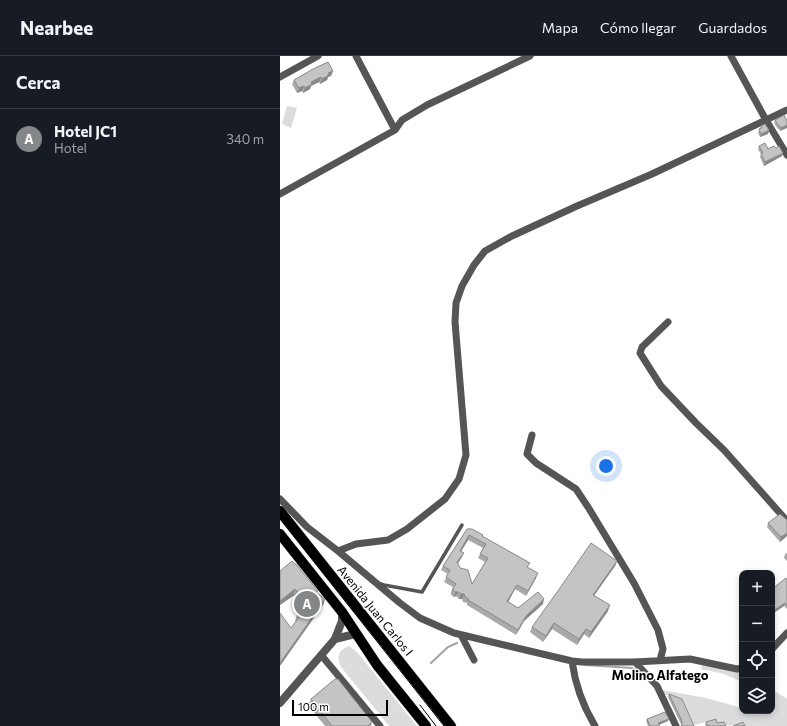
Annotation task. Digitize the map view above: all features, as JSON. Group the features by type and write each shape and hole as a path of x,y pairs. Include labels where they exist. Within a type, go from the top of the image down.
{"main road":[{"name":"Avenida Juan Carlos I","path":"280,511 451,726"},
{"path":"280,534 377,665 426,726"}],"street":[{"path":"280,77 318,56"},
{"path":"356,56 395,130"},
{"path":"280,194 395,130 402,120 427,105 530,56"},
{"path":"731,56 787,155"},
{"path":"338,551 356,544 388,540 407,529 445,499 459,479 466,455 455,322 456,303 462,286 474,265 485,251 512,236 652,174 787,110"},
{"path":"668,322 642,347 640,353 661,386 724,450 787,521"},
{"path":"532,435 527,454 536,462 576,489 634,583 658,630 662,649 660,660"},
{"path":"280,499 308,527 390,596 420,618 442,628 461,635 572,661 635,662 690,659 739,669"},
{"path":"280,542 344,619 336,639 322,656 281,698"},
{"path":"775,647 787,633"},
{"path":"336,639 355,634"},
{"path":"461,635 474,660"},
{"path":"322,656 380,726"},
{"path":"572,661 573,674 579,692 595,726"},
{"path":"635,662 657,686 676,726"}],"lane":[{"path":"371,579 376,580 384,586 422,592 462,526"}],"shaded area":[{"path":"287,106 297,108 291,128 282,124"},
{"path":"349,646 357,652 417,726 389,726 341,667 338,657 339,654 342,650"},
{"path":"702,665 739,671 739,681 724,674 701,669"},
{"path":"662,690 706,698 739,707 739,714 775,714 775,691 787,699 787,726 745,726 744,723 725,725 718,724 716,720 694,725 683,701 664,694"}],"building":[{"path":"328,62 333,71 328,73 329,75 311,82 312,84 305,88 304,86 299,88 294,80"},
{"path":"784,115 787,125 781,128 775,120"},
{"path":"765,124 769,130 761,134 759,129"},
{"path":"765,143 768,149 774,146 776,148 779,146 783,153 765,162 761,154 763,153 759,146"},
{"path":"780,514 787,520 787,533 781,537 768,523"},
{"path":"467,529 472,529 530,563 527,567 538,573 528,591 517,585 507,601 518,608 538,592 544,599 526,616 518,630 468,600 469,599 465,597 464,594 455,592 453,588 456,584 446,577 450,570 443,566","holes":["469,535 486,544 480,554 488,558 472,584 468,570 460,568 457,562 464,553 460,551"]},
{"path":"591,543 617,561 593,595 610,605 591,632 586,629 579,639 554,623 546,636 532,627"},
{"path":"292,561 318,591 316,592 325,599 280,663 280,613 291,628 300,616 297,615 306,603 295,589 280,601 280,571"},
{"path":"786,578 787,605 785,603 775,610 775,606 775,587"},
{"path":"335,679 338,679 372,722 368,726 332,726 311,699"},
{"path":"669,694 682,699 694,726 681,726 682,721"},
{"path":"665,712 669,719 658,723 660,726 650,726 647,719"},
{"path":"716,719 717,723 724,722 726,726 708,726 706,722"},
{"path":"743,722 745,726 733,726"}],"waterway":[{"path":"431,663 448,647 457,643"},
{"path":"585,665 632,668 640,671"}],"tram line":[{"path":"280,519 444,726"},
{"path":"420,705 436,726"}],"place":[{"name":"Hotel JC1","path":"307,604"}],"district":[{"name":"Molino Alfatego","path":"660,675"}]}
